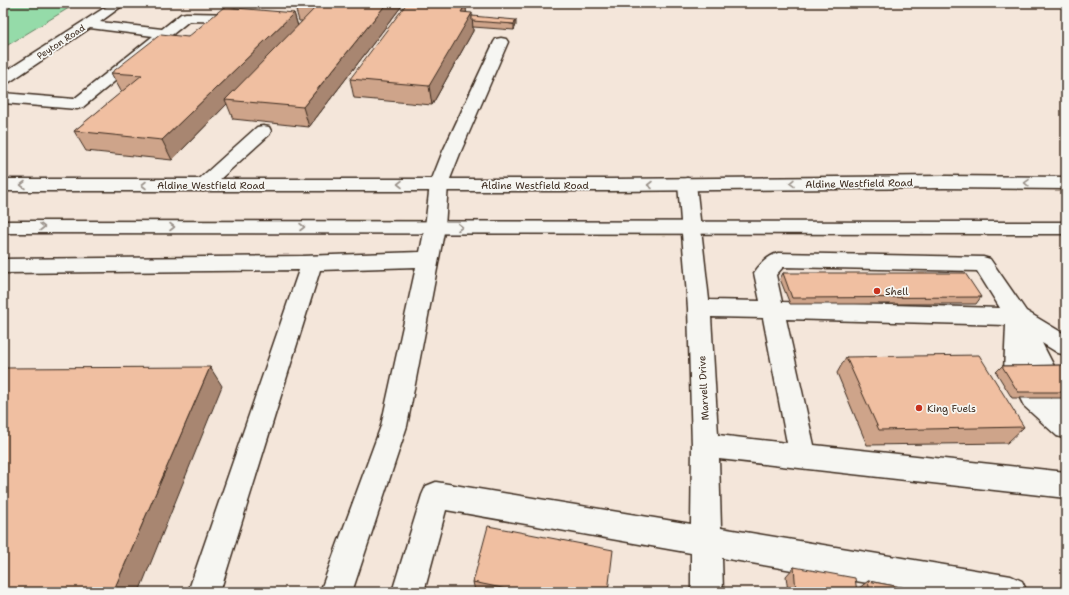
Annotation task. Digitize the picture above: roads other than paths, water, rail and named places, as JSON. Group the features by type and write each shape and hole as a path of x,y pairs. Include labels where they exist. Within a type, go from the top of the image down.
{"main road":[{"name":"Peyton Road","path":"3,80 120,3"},
{"path":"3,98 76,104 186,18 252,18"},
{"path":"87,24 165,33"},
{"path":"336,592 394,426 435,227 439,184 452,151 501,42"},
{"path":"203,185 263,131"},
{"name":"Aldine Westfield Road","path":"3,185 945,182 1066,183"},
{"name":"Marvell Drive","path":"687,184 699,308 705,446 707,592"},
{"path":"3,227 1066,228"},
{"path":"3,266 428,259"},
{"path":"803,456 765,273 778,260 983,264 1018,317 1045,372"},
{"path":"204,592 312,262"},
{"path":"699,308 1018,317 1066,346"},
{"path":"1018,317 1066,360"},
{"path":"1016,372 1018,317"},
{"path":"1033,398 1066,428"},
{"path":"705,446 1066,485"},
{"path":"408,592 436,495 1011,592"}],"place":[{"name":"Shell","path":"877,291"},
{"name":"King Fuels","path":"919,408"}]}
